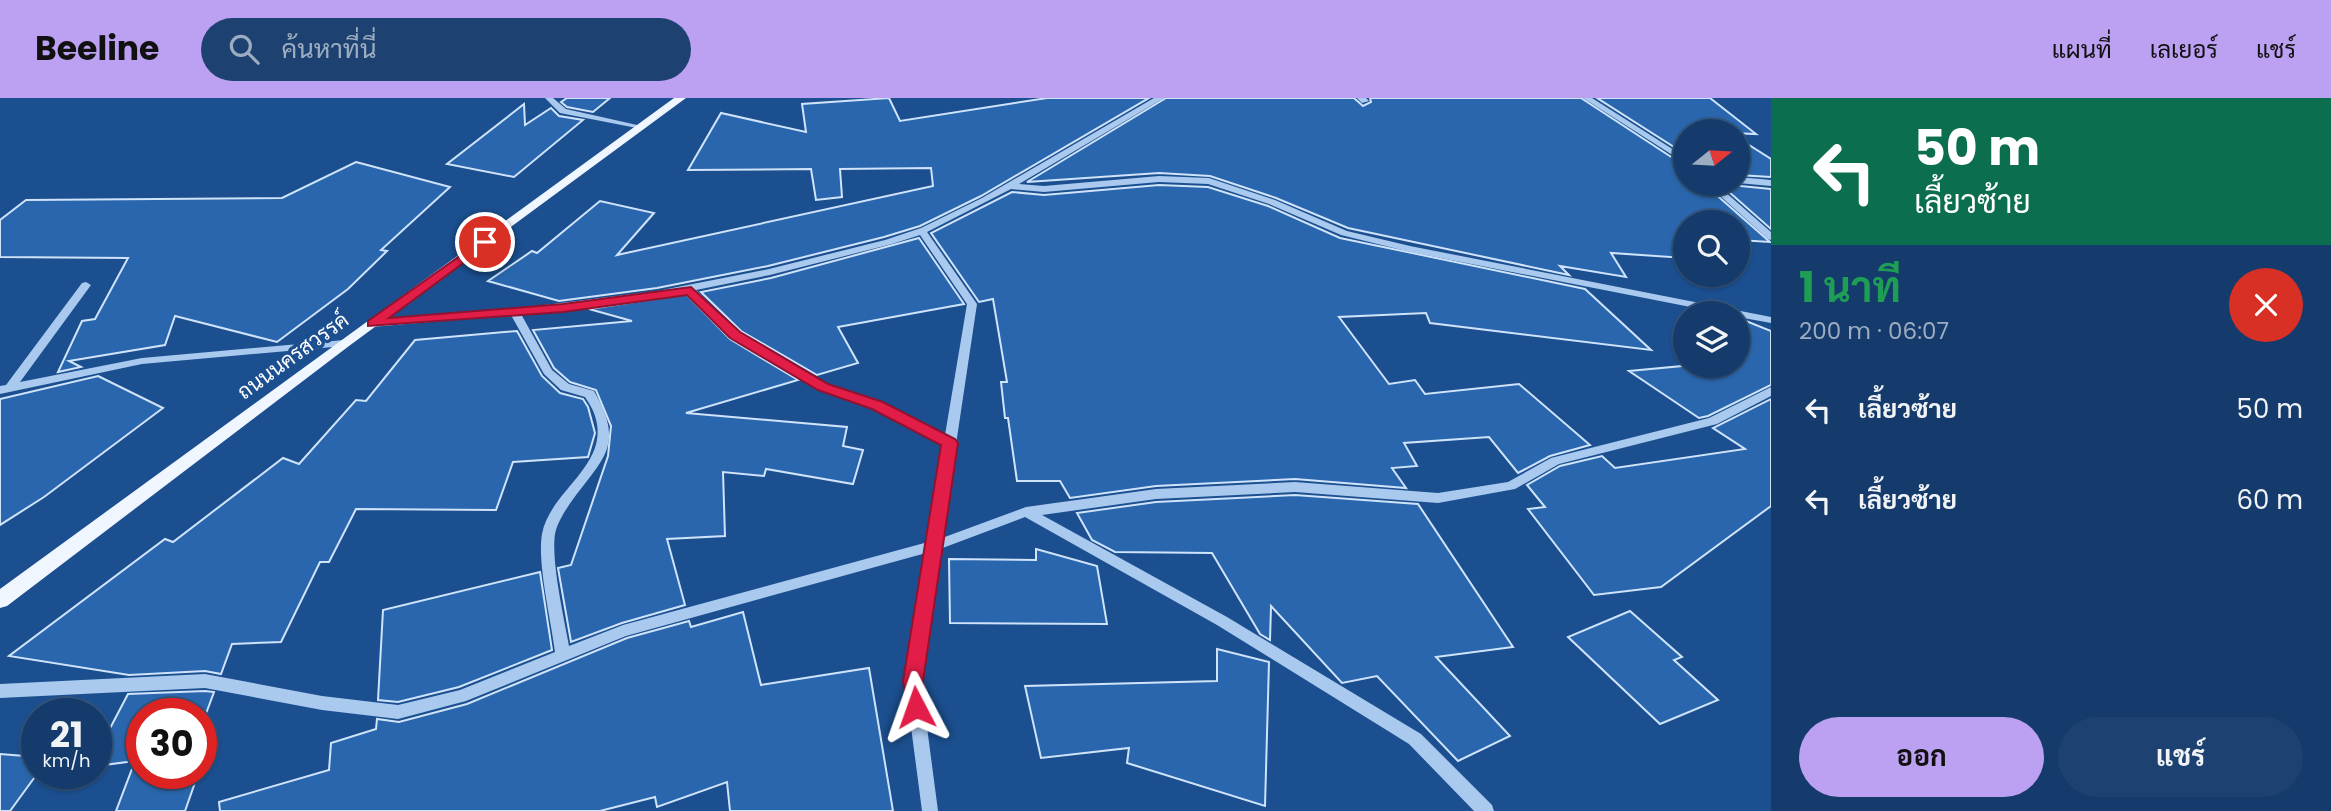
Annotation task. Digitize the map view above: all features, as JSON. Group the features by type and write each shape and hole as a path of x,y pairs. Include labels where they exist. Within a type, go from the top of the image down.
{"main road":[{"name":"ถนนนครสวรรค์","path":"0,600 681,98"}],"street":[{"path":"549,98 563,111 642,127"},
{"path":"372,324 515,312 691,290 794,267 922,231 1008,186 1160,98"},
{"path":"1587,98 1673,153"},
{"path":"1008,186 1044,189 1159,179 1209,181 1272,202 1344,233 1409,249 1771,320"},
{"path":"1750,181 1771,183"},
{"path":"1725,196 1771,237"},
{"path":"922,231 972,304 913,681 930,811"},
{"path":"5,389 86,285"},
{"path":"691,290 735,335 823,387 878,405 950,443"},
{"path":"515,312 548,372 565,387 590,394 601,410 604,429 600,460 566,499 548,533 563,655"},
{"path":"5,389 142,361 344,344"},
{"path":"0,691 205,681 322,702 398,712 461,696 623,631 934,546 1026,512 1156,495 1295,487 1438,498 1510,486 1555,461 1713,421 1771,391"},
{"path":"1026,512 1223,621 1415,739 1486,811"}],"building":[{"path":"567,98 610,98 593,112 567,107 561,102"},
{"path":"889,98 900,121 1047,98 1149,98 981,196 920,226 884,237 768,266 657,288 559,301 488,281 532,251 537,253 600,201 654,213 617,255 933,186 931,168 840,169 842,197 816,200 811,169 688,170 721,113 806,132 802,104"},
{"path":"1166,98 1354,98 1363,106 1371,102 1370,98 1581,98 1673,158 1673,196 1718,196 1734,210 1673,210 1673,257 1611,253 1626,277 1560,266 1569,275 1348,228 1276,198 1210,176 1159,173 1027,182"},
{"path":"1597,98 1710,98 1737,119 1673,119 1673,146"},
{"path":"524,104 525,125 551,108 559,116 583,120 514,177 447,164"},
{"path":"1750,146 1771,159 1771,177 1750,176"},
{"path":"356,162 450,187 381,250 387,251 348,289 277,342 175,316 165,345 69,361 81,367 58,372 82,321 95,319 128,258 0,257 0,220 26,200 282,198"},
{"path":"1159,185 1208,187 1268,206 1340,238 1585,289 1651,350 1430,323 1426,313 1339,317 1389,384 1415,380 1425,394 1519,384 1590,445 1550,456 1518,473 1489,437 1404,443 1417,466 1392,468 1406,488 1295,479 1156,486 1070,498 1060,481 1017,481 1008,418 1005,418 1001,382 1007,382 993,299 979,302 931,233 1012,192 1044,195"},
{"path":"1750,187 1771,189 1771,229 1734,196 1750,196"},
{"path":"1750,224 1770,242 1750,241"},
{"path":"919,238 964,304 838,327 858,363 817,375 741,331 701,292 771,278"},
{"path":"686,294 730,339 798,380 686,413 847,427 843,446 863,450 853,484 766,469 764,476 723,472 725,536 667,539 685,605 622,623 571,642 558,568 571,565 608,456 611,426 596,390 570,382 554,368 533,330 632,321 589,309"},
{"path":"1750,323 1771,331 1771,385 1708,416 1699,418 1629,371 1673,367 1673,378 1750,378"},
{"path":"517,331 542,376 560,393 583,399 588,407 595,433 588,457 513,462 496,510 356,509 329,562 320,562 281,642 232,644 221,674 205,671 129,675 9,656 165,539 173,542 283,458 299,464 356,400 366,401 415,340"},
{"path":"98,376 163,408 44,497 0,525 0,399"},
{"path":"1771,399 1771,506 1661,587 1594,595 1528,509 1545,507 1527,485 1560,466 1602,456 1615,468 1745,449 1713,428"},
{"path":"1295,495 1418,504 1513,647 1436,657 1510,736 1458,761 1377,676 1342,683 1271,606 1270,640 1260,634 1212,553 1115,552 1092,540 1077,513 1156,502"},
{"path":"1036,549 1097,566 1107,624 950,623 949,559 1036,560"},
{"path":"540,572 552,650 459,687 398,702 378,700 383,610"},
{"path":"1630,611 1682,657 1674,660 1718,700 1660,724 1568,637"},
{"path":"743,612 761,685 869,668 893,811 730,811 727,782 657,807 655,797 600,811 220,811 219,802 329,770 331,743 376,729 377,719 399,722 467,704 627,638 689,621 691,627"},
{"path":"1217,649 1269,662 1265,806 1127,763 1129,748 1041,758 1025,686 1217,681"},
{"path":"214,692 212,698 126,698 126,762 112,764 112,724 128,694"},
{"path":"0,754 21,756 21,789 26,789 10,811 0,811"},
{"path":"126,785 126,789 193,789 185,811 116,811"}],"route":[{"path":"485,242 372,324 563,308 691,290 735,335 823,387 878,405 950,443 913,681 916,707"}]}
